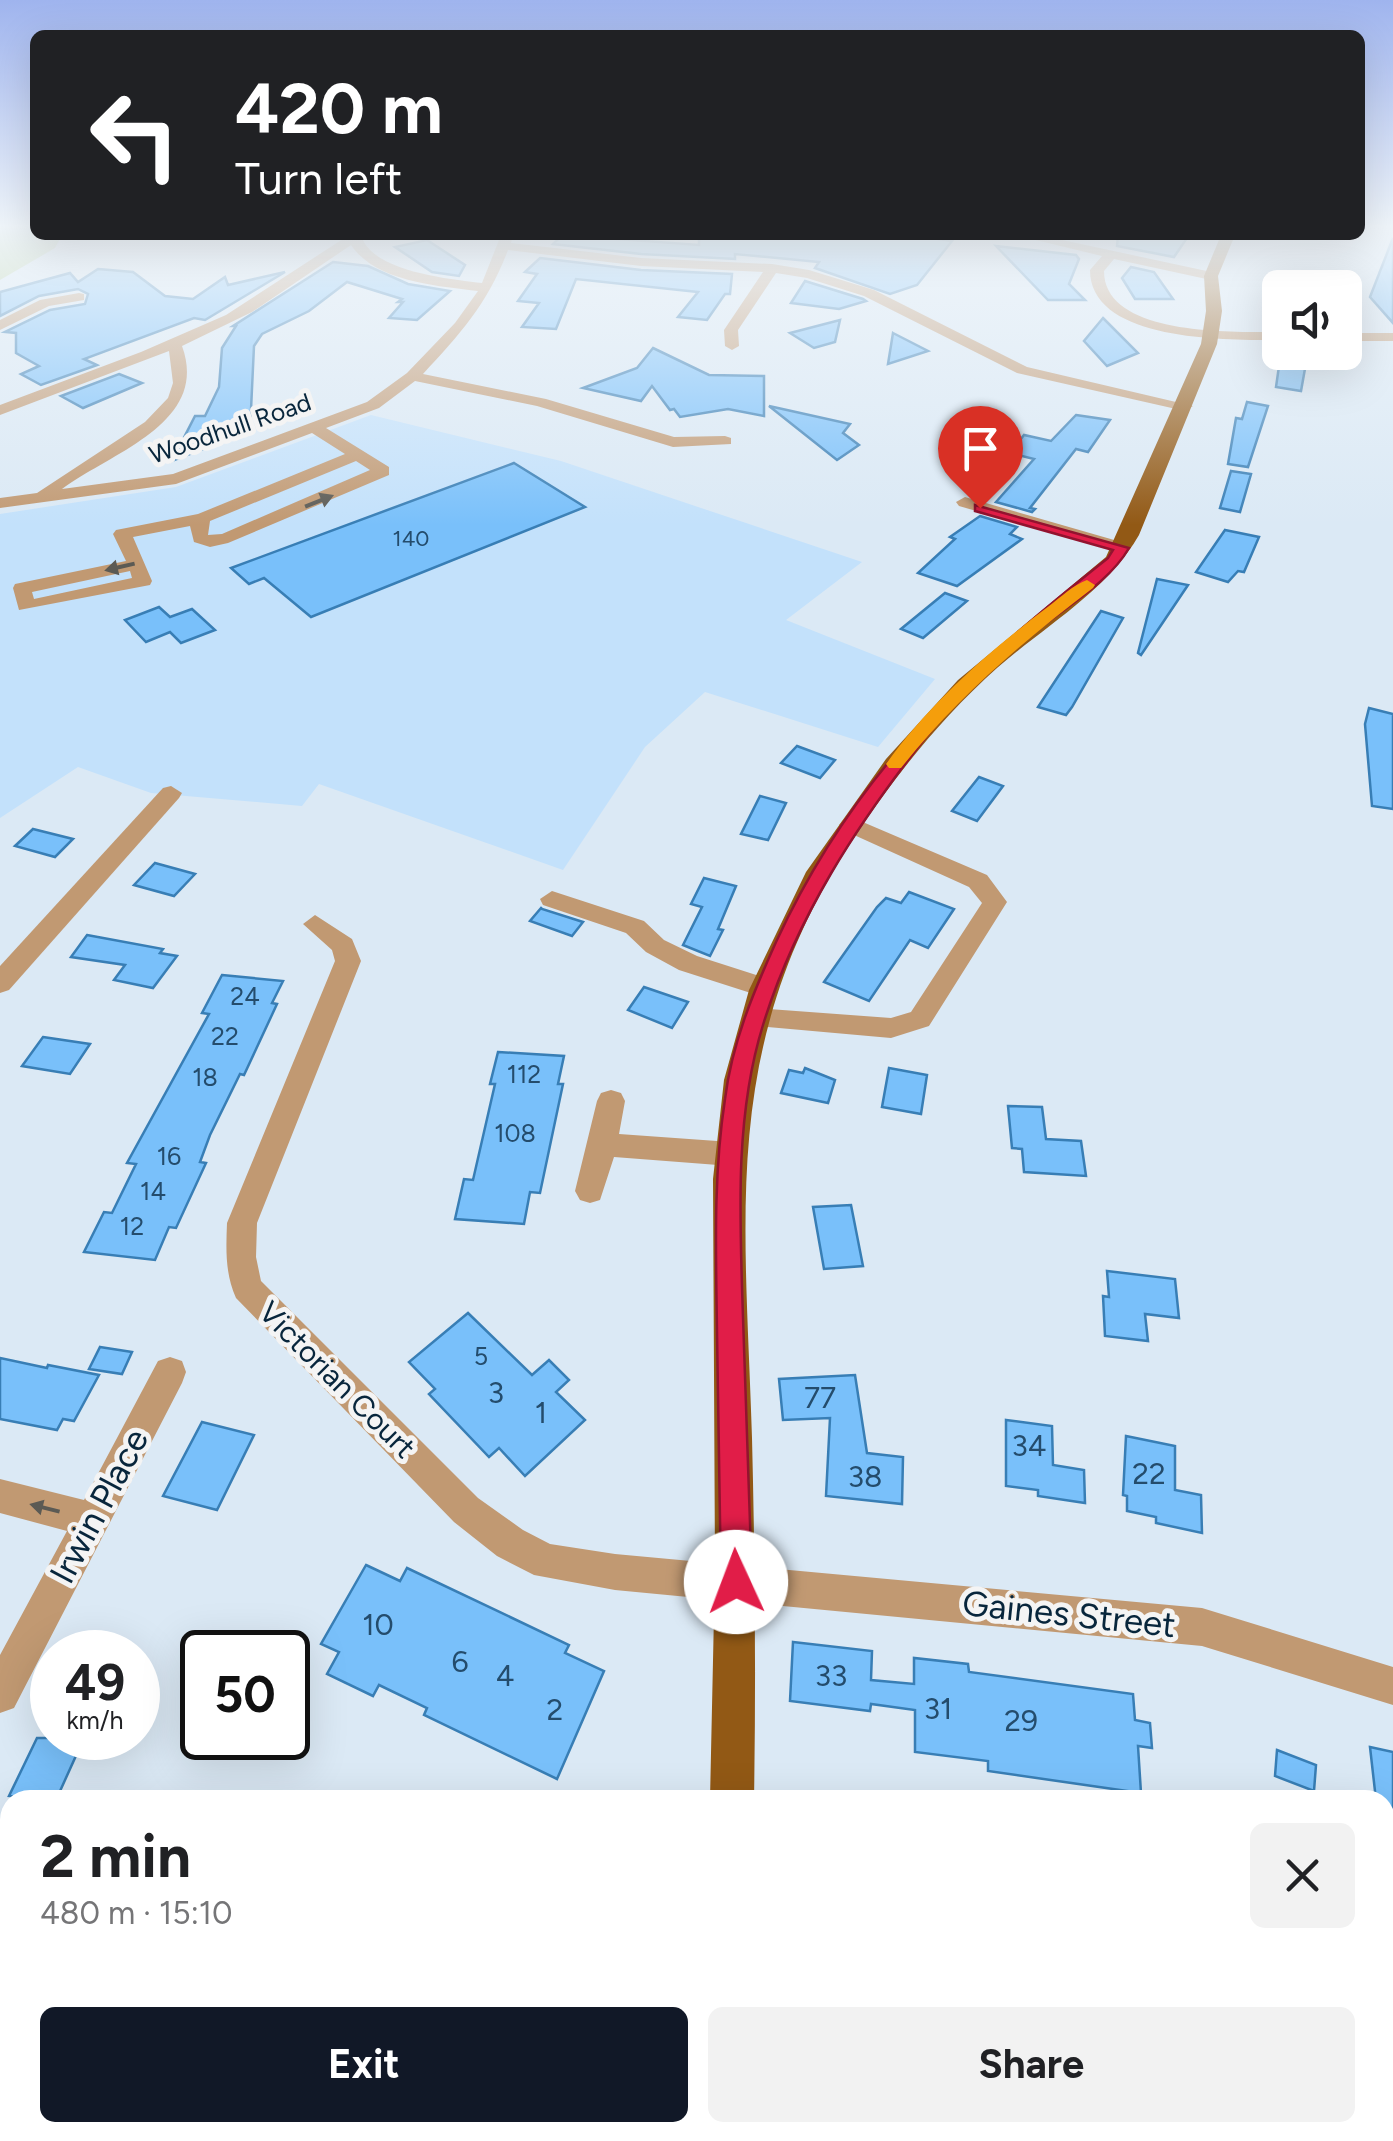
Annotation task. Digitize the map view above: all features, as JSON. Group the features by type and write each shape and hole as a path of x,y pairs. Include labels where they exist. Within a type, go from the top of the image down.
{"main road":[{"path":"732,1790 736,1582 727,1203 736,1097 754,1018 816,876 924,728 1028,630 1114,561 1185,406 1212,335 1212,325"}],"street":[{"path":"0,410 216,325"},
{"name":"Woodhull Road","path":"0,504 176,479 373,405 412,376 461,325"},
{"path":"732,346 734,325"},
{"path":"930,325 1022,370 1185,406"},
{"path":"1158,325 1212,335 1262,336"},
{"path":"1362,336 1393,337"},
{"path":"42,496 72,473 142,434 166,414 177,395 182,360 174,344"},
{"path":"412,376 540,402 673,442 725,441"},
{"path":"5,389 22,402"},
{"path":"203,518 197,530 200,538 210,542 228,538 383,471 313,427"},
{"path":"137,564 22,588 26,606 143,581 137,564 122,534 203,518 360,454"},
{"path":"964,502 1122,548"},
{"path":"0,982 171,792"},
{"path":"754,1018 891,1028 920,1018 996,902 978,880 851,825"},
{"path":"552,899 635,928 655,946 688,962 766,988"},
{"name":"Victorian Court","path":"315,924 343,945 348,961 242,1222 240,1257 247,1288 466,1510 510,1543 547,1562 736,1582"},
{"path":"590,1191 612,1101"},
{"path":"603,1144 731,1154"},
{"name":"Irwin Place","path":"0,1694 170,1372"},
{"path":"0,1496 91,1519"},
{"name":"Gaines Street","path":"736,1582 1202,1627 1393,1686"}],"shaded area":[{"path":"371,415 561,461 862,562 786,620 935,679 878,747 705,692 645,747 563,870 319,784 302,806 151,793 78,767 0,818 0,514 176,487"}],"building":[{"path":"19,325 175,325 84,359 97,365 41,385 21,374 39,366 16,353 16,333 5,332"},
{"path":"281,325 262,334 254,346 250,431 172,461 195,416 205,416 219,387 222,348 233,326"},
{"path":"523,325 558,325 556,329"},
{"path":"839,325 835,342 814,348 790,333"},
{"path":"1097,325 1110,325 1138,353 1107,366 1084,341"},
{"path":"893,333 928,351 888,364"},
{"path":"653,348 709,375 764,376 764,416 728,409 680,417 652,386 641,401 583,388 637,368"},
{"path":"1278,370 1305,370 1301,391 1276,387"},
{"path":"119,374 142,383 83,408 61,396"},
{"path":"1247,402 1268,406 1248,467 1228,464 1236,418 1242,419"},
{"path":"769,406 850,424 843,433 859,445 837,460"},
{"path":"1076,415 1110,420 1088,452 1076,449 1030,508 1035,509 1032,512 996,502 1034,459 1010,453 1024,435 1051,441"},
{"path":"514,463 585,507 311,617 264,578 249,584 231,568"},
{"path":"1231,471 1251,474 1240,512 1220,508"},
{"path":"980,516 1017,527 1010,534 1022,539 957,586 918,573 955,539 950,537"},
{"path":"1225,530 1259,537 1244,572 1238,571 1228,582 1196,572"},
{"path":"1157,579 1188,585 1141,655 1138,653"},
{"path":"945,593 967,601 923,638 901,629"},
{"path":"159,607 170,617 192,609 215,630 181,643 170,632 146,642 125,620"},
{"path":"1101,611 1123,618 1072,707 1066,715 1038,707"},
{"path":"1369,708 1393,714 1393,809 1372,806 1365,724"},
{"path":"797,746 835,760 820,778 781,763"},
{"path":"979,777 1003,786 977,821 952,811"},
{"path":"760,796 786,803 768,840 741,834"},
{"path":"33,829 73,839 55,857 15,846"},
{"path":"155,863 195,874 174,896 134,885"},
{"path":"704,878 736,886 718,929 723,930 710,956 683,945 702,907 691,904"},
{"path":"909,892 954,909 928,948 910,940 869,1001 824,982 877,907 886,898 901,903"},
{"path":"541,908 583,922 572,936 530,921"},
{"path":"87,935 163,949 160,953 177,956 153,988 114,980 125,965 71,957"},
{"path":"222,975 283,981 272,1003 277,1004 244,1075 240,1074 210,1135 200,1162 206,1163 176,1228 169,1227 155,1260 84,1252 104,1212 112,1213 136,1164 127,1163 209,1014 202,1013"},
{"path":"644,987 688,1002 672,1028 628,1010"},
{"path":"43,1037 90,1044 70,1074 22,1066"},
{"path":"498,1052 564,1056 558,1084 563,1084 540,1193 530,1192 524,1224 455,1219 464,1179 473,1180 495,1084 490,1084"},
{"path":"805,1068 835,1080 828,1103 781,1093 789,1070 803,1073"},
{"path":"889,1068 927,1075 921,1114 882,1107"},
{"path":"1008,1106 1042,1107 1046,1139 1081,1141 1086,1176 1024,1172 1022,1149 1012,1148"},
{"path":"851,1205 863,1266 824,1269 813,1207"},
{"path":"1107,1271 1175,1279 1179,1318 1145,1314 1148,1341 1105,1336 1103,1296 1109,1297"},
{"path":"468,1313 532,1375 549,1360 569,1380 556,1392 585,1420 525,1476 499,1448 489,1457 429,1394 435,1389 409,1362"},
{"path":"100,1347 132,1352 122,1374 89,1369"},
{"path":"0,1358 99,1375 74,1421 63,1419 57,1430 0,1419"},
{"path":"855,1375 867,1453 903,1457 902,1504 826,1496 830,1418 783,1420 779,1379"},
{"path":"1006,1420 1052,1426 1053,1465 1084,1470 1085,1503 1038,1496 1038,1490 1006,1486"},
{"path":"202,1422 254,1435 217,1510 163,1496"},
{"path":"1126,1436 1175,1446 1175,1490 1201,1495 1202,1533 1156,1523 1156,1517 1127,1511 1127,1496 1123,1495"},
{"path":"366,1565 400,1581 407,1568 569,1645 565,1653 604,1671 557,1779 424,1715 427,1708 379,1685 373,1696 327,1674 339,1652 321,1644"},
{"path":"793,1642 872,1651 871,1680 914,1684 914,1658 968,1664 969,1672 1133,1694 1135,1720 1150,1723 1152,1748 1138,1746 1141,1790 1120,1790 988,1771 988,1761 915,1752 915,1710 871,1704 870,1711 790,1701"},
{"path":"1370,1747 1393,1752 1393,1790 1375,1790"},
{"path":"1277,1750 1316,1765 1314,1790 1275,1776"},
{"path":"30,1752 30,1760 74,1760 61,1790 12,1790"}],"slow traffic":[{"path":"895,764 972,680 1087,585"}],"route":[{"path":"736,1582 727,1203 736,1097 751,1028 775,964 816,876 875,789 924,728 972,680 1114,561 1122,548 980,508"}]}
